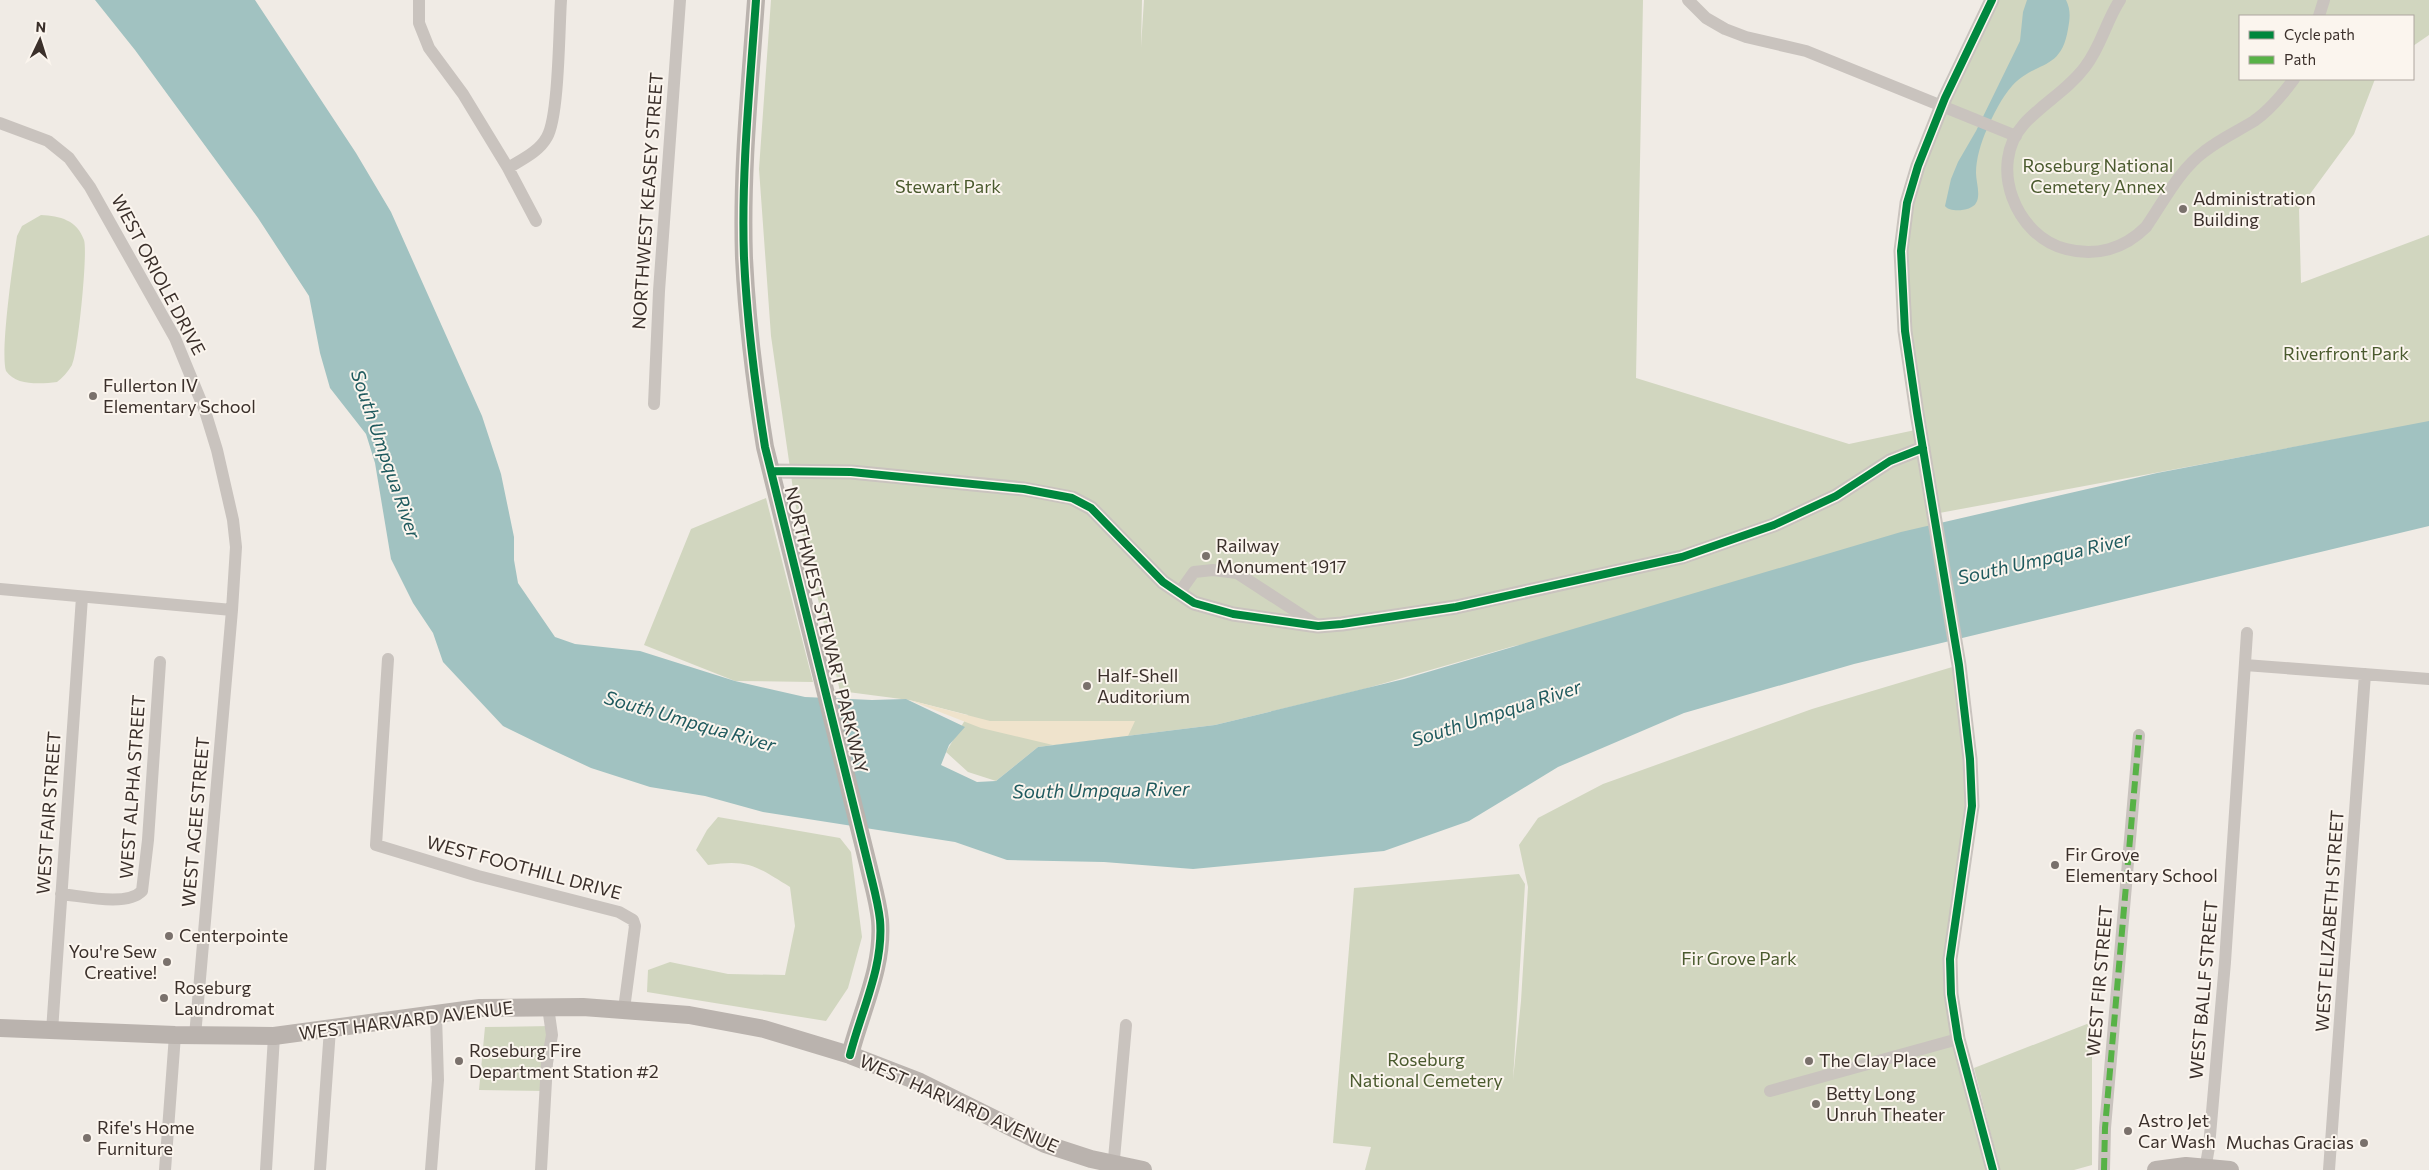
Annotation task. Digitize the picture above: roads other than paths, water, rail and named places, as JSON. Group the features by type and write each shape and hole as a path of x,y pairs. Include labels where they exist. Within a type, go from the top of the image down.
{"main road":[{"name":"NORTHWEST STEWART PARKWAY","path":"756,0 746,148 744,259 758,400 771,471 878,906 880,938 875,973 850,1055"},
{"name":"WEST HARVARD AVENUE","path":"0,1028 175,1036 274,1036 480,1008 624,1009 689,1015 736,1023 850,1055 920,1082 1045,1144 1113,1167 1143,1170"},
{"path":"2156,1170 2186,1166 2230,1170"}],"street":[{"path":"419,0 419,23 429,48 463,94 508,168 536,221"},
{"path":"508,168 536,149 548,136 553,114 561,0"},
{"name":"NORTHWEST KEASEY STREET","path":"654,404 659,291 680,0"},
{"path":"1688,0 1706,18 1725,30 1746,37 1806,51 2016,136"},
{"path":"1992,0 1942,105 1918,166 1907,203 1901,251 1905,331 1959,665 1968,733 1972,806 1950,959 1951,994 1958,1038 1993,1170"},
{"path":"2120,0 2113,10 2095,52 2084,69 2056,98 2024,124 2016,136 2008,165 2011,195 2023,221 2034,232 2062,248 2083,253 2098,252 2120,245 2140,234 2179,177 2192,163 2204,151 2256,119 2271,106 2293,80"},
{"path":"2319,15 2324,0"},
{"name":"WEST ORIOLE DRIVE","path":"0,123 48,141 70,158 90,187 175,338 205,411 217,450 233,520 236,547 232,610"},
{"path":"771,471 851,472 1024,489 1072,498 1091,508 1163,582 1179,593 1208,608 1318,626 1456,607 1682,557 1774,525 1836,496 1890,461 1923,448"},
{"path":"1179,593 1194,572 1213,570 1237,573 1318,626"},
{"path":"0,589 232,610"},
{"name":"WEST FAIR STREET","path":"52,1030 82,597"},
{"name":"WEST AGEE STREET","path":"195,1036 232,610"},
{"name":"WEST BALLF STREET","path":"2205,1168 2225,962 2247,633"},
{"name":"WEST FOOTHILL DRIVE","path":"388,659 376,845 478,876 619,912 628,916 633,920 635,926 624,1009"},
{"name":"WEST ALPHA STREET","path":"61,894 123,900 137,897 142,891 148,840 160,662"},
{"path":"2245,664 2429,679"},
{"name":"WEST ELIZABETH STREET","path":"2329,1170 2365,674"},
{"name":"WEST FIR STREET","path":"2104,1170 2105,1128 2139,735"},
{"path":"541,1170 547,1063 552,1035 548,1007"},
{"path":"432,1170 438,1080 436,1015"},
{"path":"1113,1167 1126,1025"},
{"path":"320,1170 330,1029"},
{"path":"165,1170 175,1036"},
{"path":"266,1170 274,1036"},
{"path":"1770,1091 1958,1038"}],"water":[{"name":"South Umpqua River","path":"95,0 255,0 356,153 391,212 482,416 501,474 514,537 514,560 518,583 555,637 575,644 640,651 735,681 805,697 872,700 906,699 965,727 949,745 941,765 977,782 996,781 1038,747 1215,725 1404,679 1901,532 2157,473 2429,421 2429,526 1854,664 1684,713 1558,767 1469,821 1384,851 1193,869 1104,862 1007,860 955,842 763,812 705,796 650,787 591,768 503,726 443,662 433,633 413,603 391,559 375,463 366,434 330,388 320,353 309,296 258,218 135,50"},
{"path":"2027,0 2066,0 2070,18 2065,43 2054,59 2021,78 2005,95 1992,118 1978,156 1976,173 1978,196 1976,203 1970,208 1951,210 1945,206 1951,179 2020,41 2023,12"}],"place":[{"name":"Administration Building","path":"2183,209"},
{"name":"Fullerton IV Elementary School","path":"93,396"},
{"name":"Railway Monument 1917","path":"1206,556"},
{"name":"Half-Shell Auditorium","path":"1087,686"},
{"name":"Fir Grove Elementary School","path":"2055,865"},
{"name":"Centerpointe","path":"169,936"},
{"name":"You're Sew Creative!","path":"167,962"},
{"name":"Roseburg Laundromat","path":"164,998"},
{"name":"Roseburg Fire Department Station #2","path":"459,1061"},
{"name":"The Clay Place","path":"1809,1061"},
{"name":"Betty Long Unruh Theater","path":"1816,1104"},
{"name":"Astro Jet Car Wash","path":"2128,1131"},
{"name":"Rife's Home Furniture","path":"87,1138"},
{"name":"Muchas Gracias","path":"2364,1143"}],"park label":[{"name":"Roseburg National Cemetery Annex","path":"2098,176"},
{"name":"Stewart Park","path":"948,187"},
{"name":"Riverfront Park","path":"2346,354"},
{"name":"Fir Grove Park","path":"1739,959"},
{"name":"Roseburg National Cemetery","path":"1426,1070"}]}
